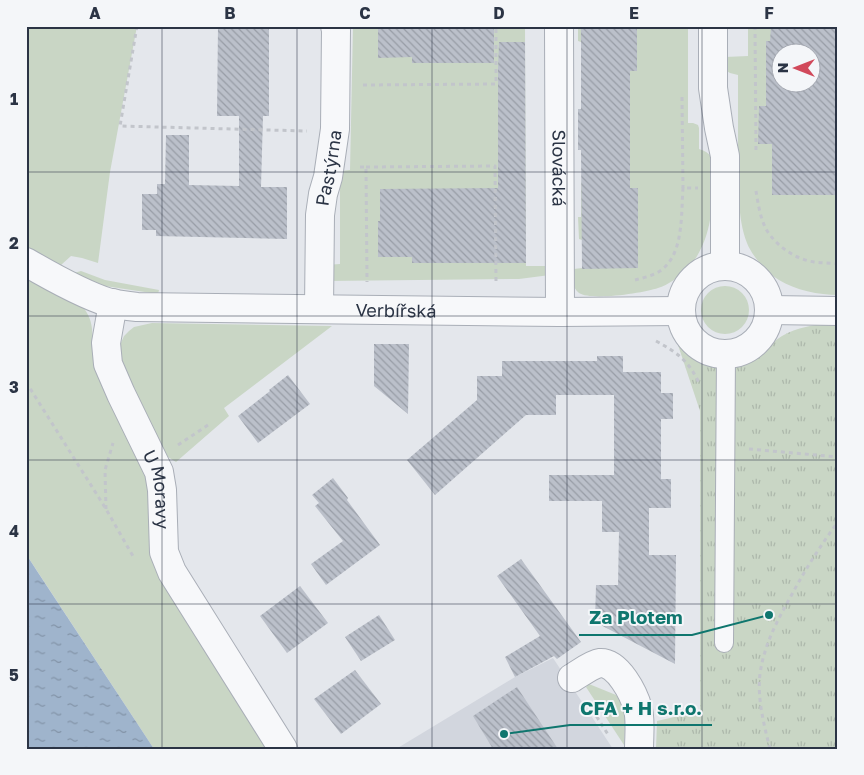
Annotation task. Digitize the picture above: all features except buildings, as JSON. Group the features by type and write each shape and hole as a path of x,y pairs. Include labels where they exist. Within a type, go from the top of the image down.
{"street":[{"name":"Pastýrna","path":"319,309 320,215 334,134 335,26"},
{"name":"Slovácká","path":"559,26 560,312"},
{"path":"712,26 713,88 725,156 725,266"},
{"path":"26,262 90,295 113,304"},
{"path":"725,266 742,269 756,278 766,293 770,310 766,326 757,341 750,347 735,354 717,354 701,348 685,328 680,311 685,291 697,276 706,270 725,266"},
{"name":"Verbířská","path":"113,304 137,307 560,312 680,311"},
{"name":"U Moravy","path":"113,304 106,343 108,364 159,472 164,552 167,561 172,572 283,749"},
{"path":"770,310 838,311"},
{"path":"572,678 596,664 603,663 614,669 632,693 638,711 639,749"}],"lane":[{"path":"724,643 726,354"}],"path":[{"path":"137,26 120,126 318,131 334,134"},
{"path":"357,85 496,84 496,26"},
{"path":"755,26 756,159"},
{"path":"627,282 650,276 660,270 668,263 676,250 680,228 683,188 682,93"},
{"path":"366,167 495,166 496,287"},
{"path":"683,188 756,188 759,209 766,228 774,240 798,258 814,262 838,264"},
{"path":"648,338 674,351 690,365 701,390"},
{"path":"154,460 211,423"},
{"path":"106,509 105,470 113,440"},
{"path":"726,448 838,457"},
{"path":"770,749 760,696 760,675 766,651 774,628 802,575 838,522"},
{"path":"572,678 613,741"}],"shaded area":[{"path":"553,658 613,749 396,749 515,677"}],"green space":[{"path":"26,26 137,26 110,172 98,263 71,256 61,265 37,255 26,247"},
{"path":"353,26 525,26 526,266 546,266 550,275 519,279 326,281 326,265 340,264 340,171 350,170"},
{"path":"578,26 688,26 688,123 698,125 699,149 708,154 712,160 713,191 711,215 709,227 695,260 677,278 658,288 630,294 594,296 579,293 573,283 570,272 574,269 582,268 582,240 579,239 578,217 581,217 581,188 585,150 578,150 578,109 584,109 581,42 578,41"},
{"path":"748,26 838,26 838,295 807,291 792,287 779,280 760,264 747,243 739,201 738,75 725,70 725,57 748,56"},
{"path":"81,271 105,280 159,290 158,294 105,286 74,273"},
{"path":"26,276 83,307 88,314 91,322 96,367 145,463 156,533 274,749 154,749 26,554"},
{"path":"725,286 734,288 742,293 747,301 749,310 747,319 742,327 734,332 725,334 716,332 708,327 703,319 701,310 703,301 708,293 716,288"},
{"path":"152,323 332,326 224,408 229,416 176,462 168,457 124,375 119,352 124,336 129,331 134,327"},
{"path":"838,323 838,749 656,749 657,721 700,711 700,411 678,345 705,360 724,365 734,365 754,357 778,338 794,330"},
{"path":"589,684 616,695 626,708 624,745 586,687"}],"water":[{"path":"26,554 37,571 154,749 26,749"}],"place":[{"name":"Za Plotem","path":"769,615"},
{"name":"CFA + H s.r.o.","path":"504,734"}]}
